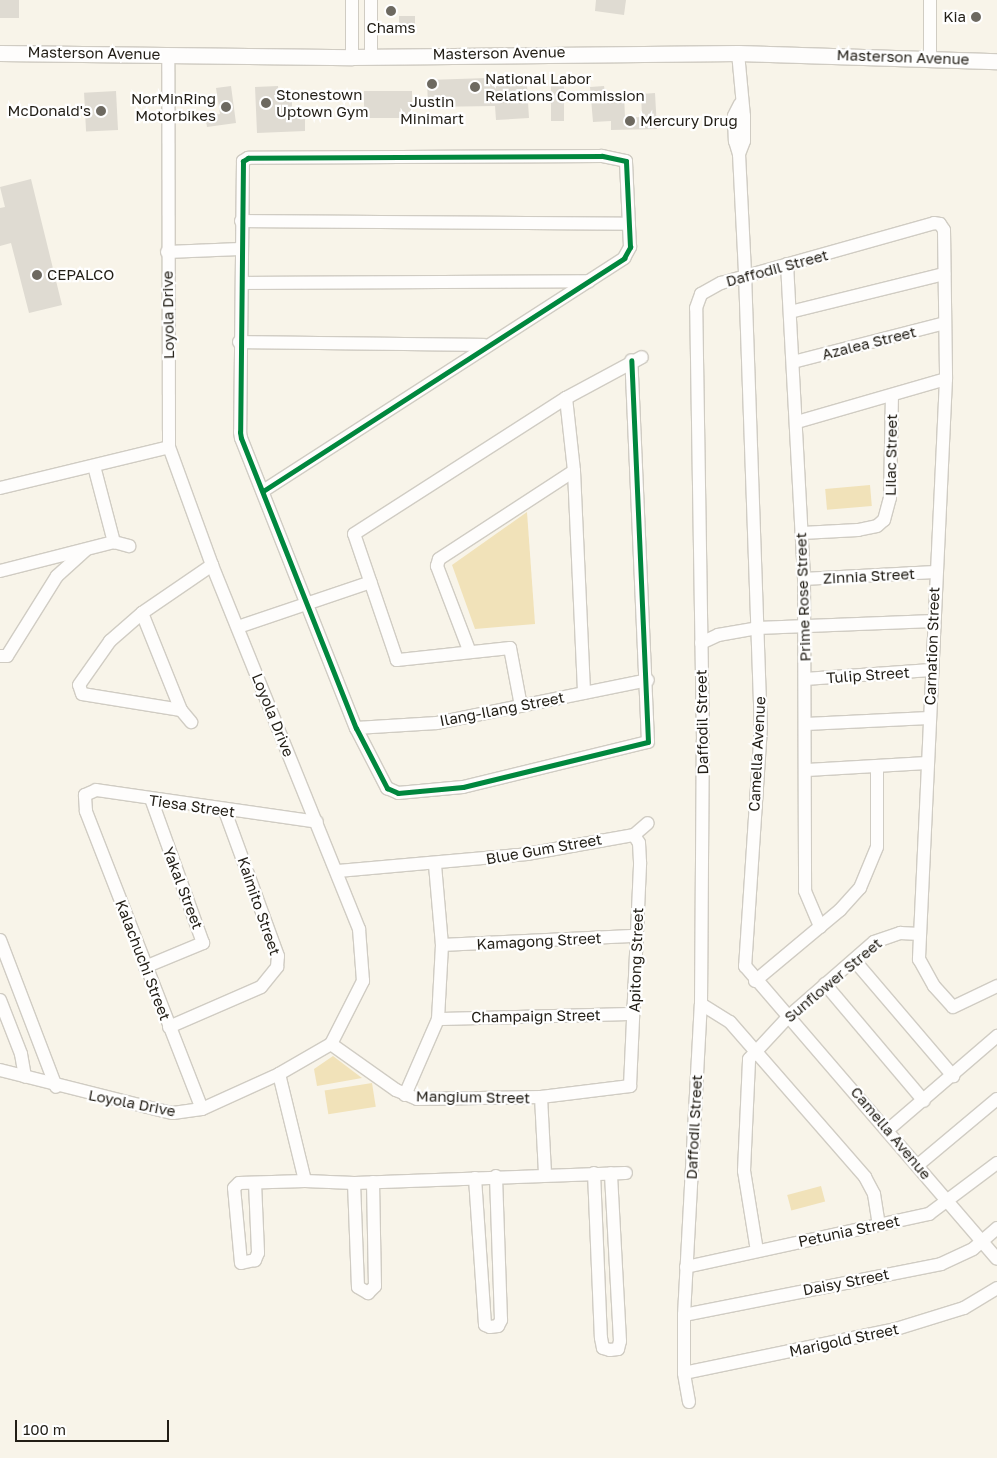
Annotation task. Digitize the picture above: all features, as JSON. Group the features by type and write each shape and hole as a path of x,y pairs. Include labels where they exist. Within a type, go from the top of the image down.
{"main road":[{"name":"Masterson Avenue","path":"0,52 352,57 738,53 997,61"}],"street":[{"path":"352,0 352,57"},
{"path":"371,0 371,56"},
{"path":"930,0 930,58"},
{"name":"Camella Avenue","path":"738,53 740,104 734,116 739,154 745,274 761,727 744,957 755,981 889,1129 997,1259"},
{"name":"Loyola Drive","path":"0,1070 56,1087 173,1113 202,1109 279,1074 331,1044 355,1001 364,973 359,929 338,871 212,565 169,448 167,252 168,54"},
{"path":"263,490 485,345 624,258 630,247 626,161 602,156 248,158 241,164 240,434 356,728 391,791 463,787 648,742 648,680 637,359 566,398 356,531 354,538 397,660 469,650 510,648 521,706"},
{"path":"241,221 629,224"},
{"name":"Daffodil Street","path":"689,1402 684,1373 684,1315 701,1004 701,643 696,308 706,289 745,274 940,224"},
{"name":"Carnation Street","path":"940,224 944,230 946,379 934,572 934,621 920,963 954,1007 997,986"},
{"path":"167,252 240,249"},
{"name":"Prime Rose Street","path":"788,264 804,579 807,770 805,891 820,927"},
{"path":"790,312 944,274"},
{"path":"242,283 590,281"},
{"name":"Azalea Street","path":"793,362 945,323"},
{"path":"240,342 485,345"},
{"path":"797,422 946,379"},
{"name":"Lilac Street","path":"802,533 858,530 877,526 884,520 890,498 892,394"},
{"path":"566,398 574,471 584,693"},
{"path":"0,488 169,448"},
{"path":"94,466 114,542"},
{"path":"469,650 437,566 440,559 574,471"},
{"path":"0,571 114,542 129,546"},
{"path":"0,656 7,656 57,576 86,550"},
{"path":"181,710 82,694 79,685 110,641 142,613 212,565"},
{"name":"Zinnia Street","path":"804,579 934,572"},
{"path":"238,627 306,602 371,582"},
{"path":"142,613 181,710 191,722"},
{"path":"701,643 718,635 758,628 934,621"},
{"name":"Tulip Street","path":"806,679 931,670"},
{"name":"Ilang-Ilang Street","path":"356,728 437,723 648,680"},
{"path":"806,724 929,718"},
{"path":"807,770 877,768 927,763"},
{"path":"755,981 852,898 871,866 877,847 877,768"},
{"name":"Tiesa Street","path":"86,811 84,795 96,790 152,801 317,822"},
{"name":"Yakal Street","path":"145,967 203,944 152,801"},
{"name":"Kalachuchi Street","path":"86,811 145,967 202,1109"},
{"name":"Kaimito Street","path":"169,1027 260,987 277,967 278,956 225,811"},
{"path":"634,835 648,823"},
{"name":"Blue Gum Street","path":"338,871 435,865 634,835"},
{"name":"Apitong Street","path":"630,1086 640,862 639,843 634,835"},
{"path":"405,1095 438,1018 442,945 435,865"},
{"name":"Sunflower Street","path":"756,1049 825,984 884,937 920,934"},
{"name":"Kamagong Street","path":"442,945 636,936"},
{"path":"0,940 56,1087"},
{"path":"854,960 953,1076"},
{"path":"825,984 924,1101"},
{"path":"0,1000 21,1054 25,1077"},
{"path":"701,1004 723,1015 756,1049 865,1177 874,1194 879,1224"},
{"name":"Champaign Street","path":"438,1018 633,1014"},
{"path":"889,1129 924,1101 997,1036"},
{"name":"Mangium Street","path":"331,1044 405,1095 417,1099 541,1097 630,1086"},
{"path":"756,1049 748,1068 744,1146 746,1192 757,1251"},
{"path":"279,1074 305,1181"},
{"path":"541,1097 546,1174"},
{"path":"918,1165 997,1099"},
{"name":"Petunia Street","path":"686,1267 929,1214 949,1202 997,1163"},
{"path":"254,1183 258,1253 255,1260 241,1263 234,1188 239,1183 305,1181 354,1183 626,1172"},
{"path":"594,1173 601,1338 603,1348 610,1350 618,1349 620,1341 611,1173"},
{"path":"475,1178 485,1325 490,1327 498,1326 501,1320 496,1176"},
{"path":"354,1183 358,1287 368,1293 376,1286 373,1182"},
{"name":"Daisy Street","path":"684,1315 941,1264 982,1241 997,1228"},
{"name":"Marigold Street","path":"684,1373 896,1329 964,1308 997,1288"}],"shaded area":[{"path":"870,485 872,506 827,510 825,489"},
{"path":"527,512 535,624 475,629 452,565"},
{"path":"333,1056 362,1078 317,1086 314,1069"},
{"path":"372,1083 376,1107 328,1114 325,1091"},
{"path":"821,1186 825,1201 791,1211 787,1195"}],"building":[{"path":"0,0 19,0 19,18 0,18"},
{"path":"596,0 626,0 624,15 595,11"},
{"path":"399,16 415,16 415,25 399,25"},
{"path":"518,77 527,86 529,118 496,120 495,106 428,107 427,80"},
{"path":"551,81 564,81 564,121 551,121"},
{"name":"NorMinRing Motorbikes","path":"231,86 236,123 207,127 205,116 220,114 216,88"},
{"path":"278,86 279,98 292,98 292,115 305,114 305,131 257,133 255,87"},
{"path":"604,86 605,92 624,92 625,118 642,117 641,94 655,93 657,129 611,130 611,121 593,122 590,87"},
{"name":"McDonald's","path":"116,91 118,130 86,132 84,93"},
{"path":"364,91 412,91 412,118 364,118"},
{"name":"CEPALCO","path":"31,179 62,305 29,313 11,243 0,246 0,208 5,207 0,187"}],"cycle path":[{"path":"263,491 624,258 630,247 626,161 602,156 248,158 243,161 240,432 241,438 356,728 387,788 398,793 463,787 648,742 631,360"}],"place":[{"name":"Chams","path":"391,11"},
{"name":"Kia","path":"976,17"},
{"name":"Justin Minimart","path":"432,84"},
{"name":"National Labor Relations Commission","path":"475,87"},
{"name":"Stonestown Uptown Gym","path":"266,103"},
{"name":"NorMinRing Motorbikes","path":"226,107"},
{"name":"McDonald's","path":"101,111"},
{"name":"Mercury Drug","path":"630,121"},
{"name":"CEPALCO","path":"37,275"}]}
